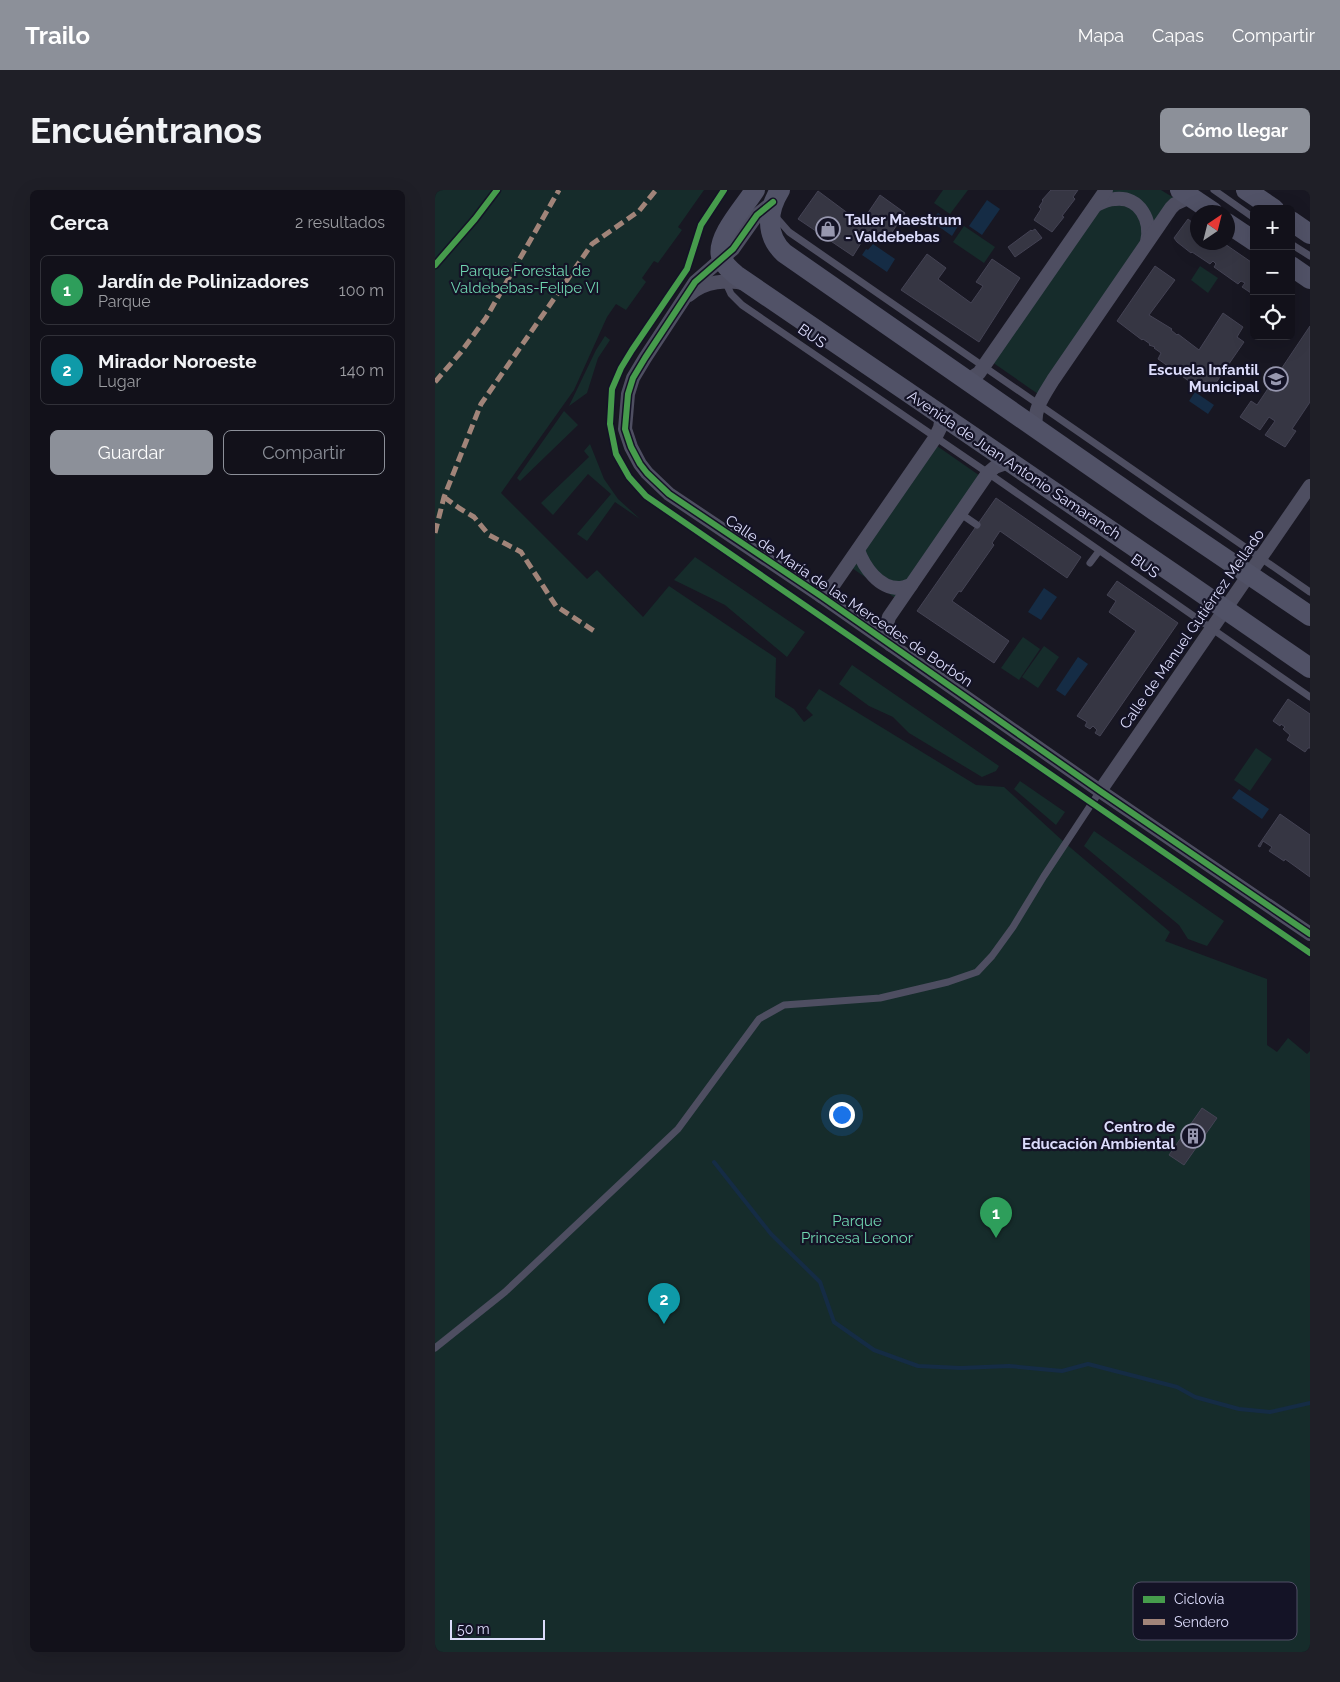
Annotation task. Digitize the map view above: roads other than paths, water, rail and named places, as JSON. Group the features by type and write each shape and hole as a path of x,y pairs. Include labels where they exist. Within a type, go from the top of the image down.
{"street":[{"path":"721,258 721,246 726,232 755,190"},
{"path":"968,380 973,378 984,367 1106,190"},
{"path":"1247,190 1268,205"},
{"path":"1036,427 1035,420 1038,405 1053,380 1175,204 1185,193 1203,205"},
{"path":"777,194 769,213 776,243 784,253 1310,616"},
{"name":"Calle de María de las Mercedes de Borbón","path":"777,194 757,215 733,249 695,282 633,378 628,394 625,429 631,447 640,464 669,494 821,596 1100,791 1310,934"},
{"path":"1096,205 1115,199 1130,201 1137,206 1146,216 1149,232 1147,243"},
{"path":"1295,224 1310,234"},
{"path":"1235,228 1250,238"},
{"name":"Avenida de Juan Antonio Samaranch","path":"721,258 728,268 750,284 1310,668"},
{"path":"1295,269 1310,279"},
{"path":"685,298 703,286 725,282 750,284"},
{"path":"821,596 834,584 935,438 940,428 942,416"},
{"path":"891,645 886,632 886,624 889,617 988,473 995,467 1009,462"},
{"name":"Calle de Manuel Gutiérrez Mellado","path":"1100,791 1310,486"},
{"path":"858,550 862,562 879,580 900,588 911,585"}],"lane":[{"path":"1214,190 1250,215"},
{"path":"777,194 773,212 789,232 1310,592"},
{"path":"1295,247 1310,256"},
{"path":"721,258 722,274 725,282"},
{"name":"BUS","path":"725,282 731,294 742,305 1310,697"},
{"path":"961,514 977,525"},
{"path":"1091,563 1099,551"},
{"path":"435,1348 505,1292 678,1129 759,1019 784,1005 880,998 948,982 977,972 992,956 1013,927 1043,876 1100,791"}],"water":[{"path":"987,200 1000,209 982,235 969,226"},
{"path":"938,213 958,226 952,236 931,221"},
{"path":"873,244 895,259 887,272 862,255"},
{"path":"1195,392 1214,405 1208,414 1189,401"},
{"path":"1044,588 1057,597 1041,620 1028,612"},
{"path":"1078,657 1088,664 1065,696 1056,690"},
{"path":"1239,789 1269,809 1262,819 1232,798"}],"waterway":[{"path":"714,1162 771,1234 820,1282 834,1322 874,1350 918,1366 961,1368 1009,1366 1062,1371 1088,1364 1177,1387 1195,1397 1239,1409 1270,1412 1310,1403"}],"place":[{"name":"Taller Maestrum - Valdebebas","path":"828,229"},
{"name":"Escuela Infantil Municipal","path":"1276,379"},
{"name":"Centro de Educación Ambiental","path":"1193,1136"},
{"name":"Jardín de Polinizadores","path":"996,1238"},
{"name":"Mirador Noroeste","path":"664,1324"}],"park label":[{"name":"Parque Forestal de Valdebebas-Felipe VI","path":"525,280"},
{"name":"Parque Princesa Leonor","path":"857,1230"}]}
